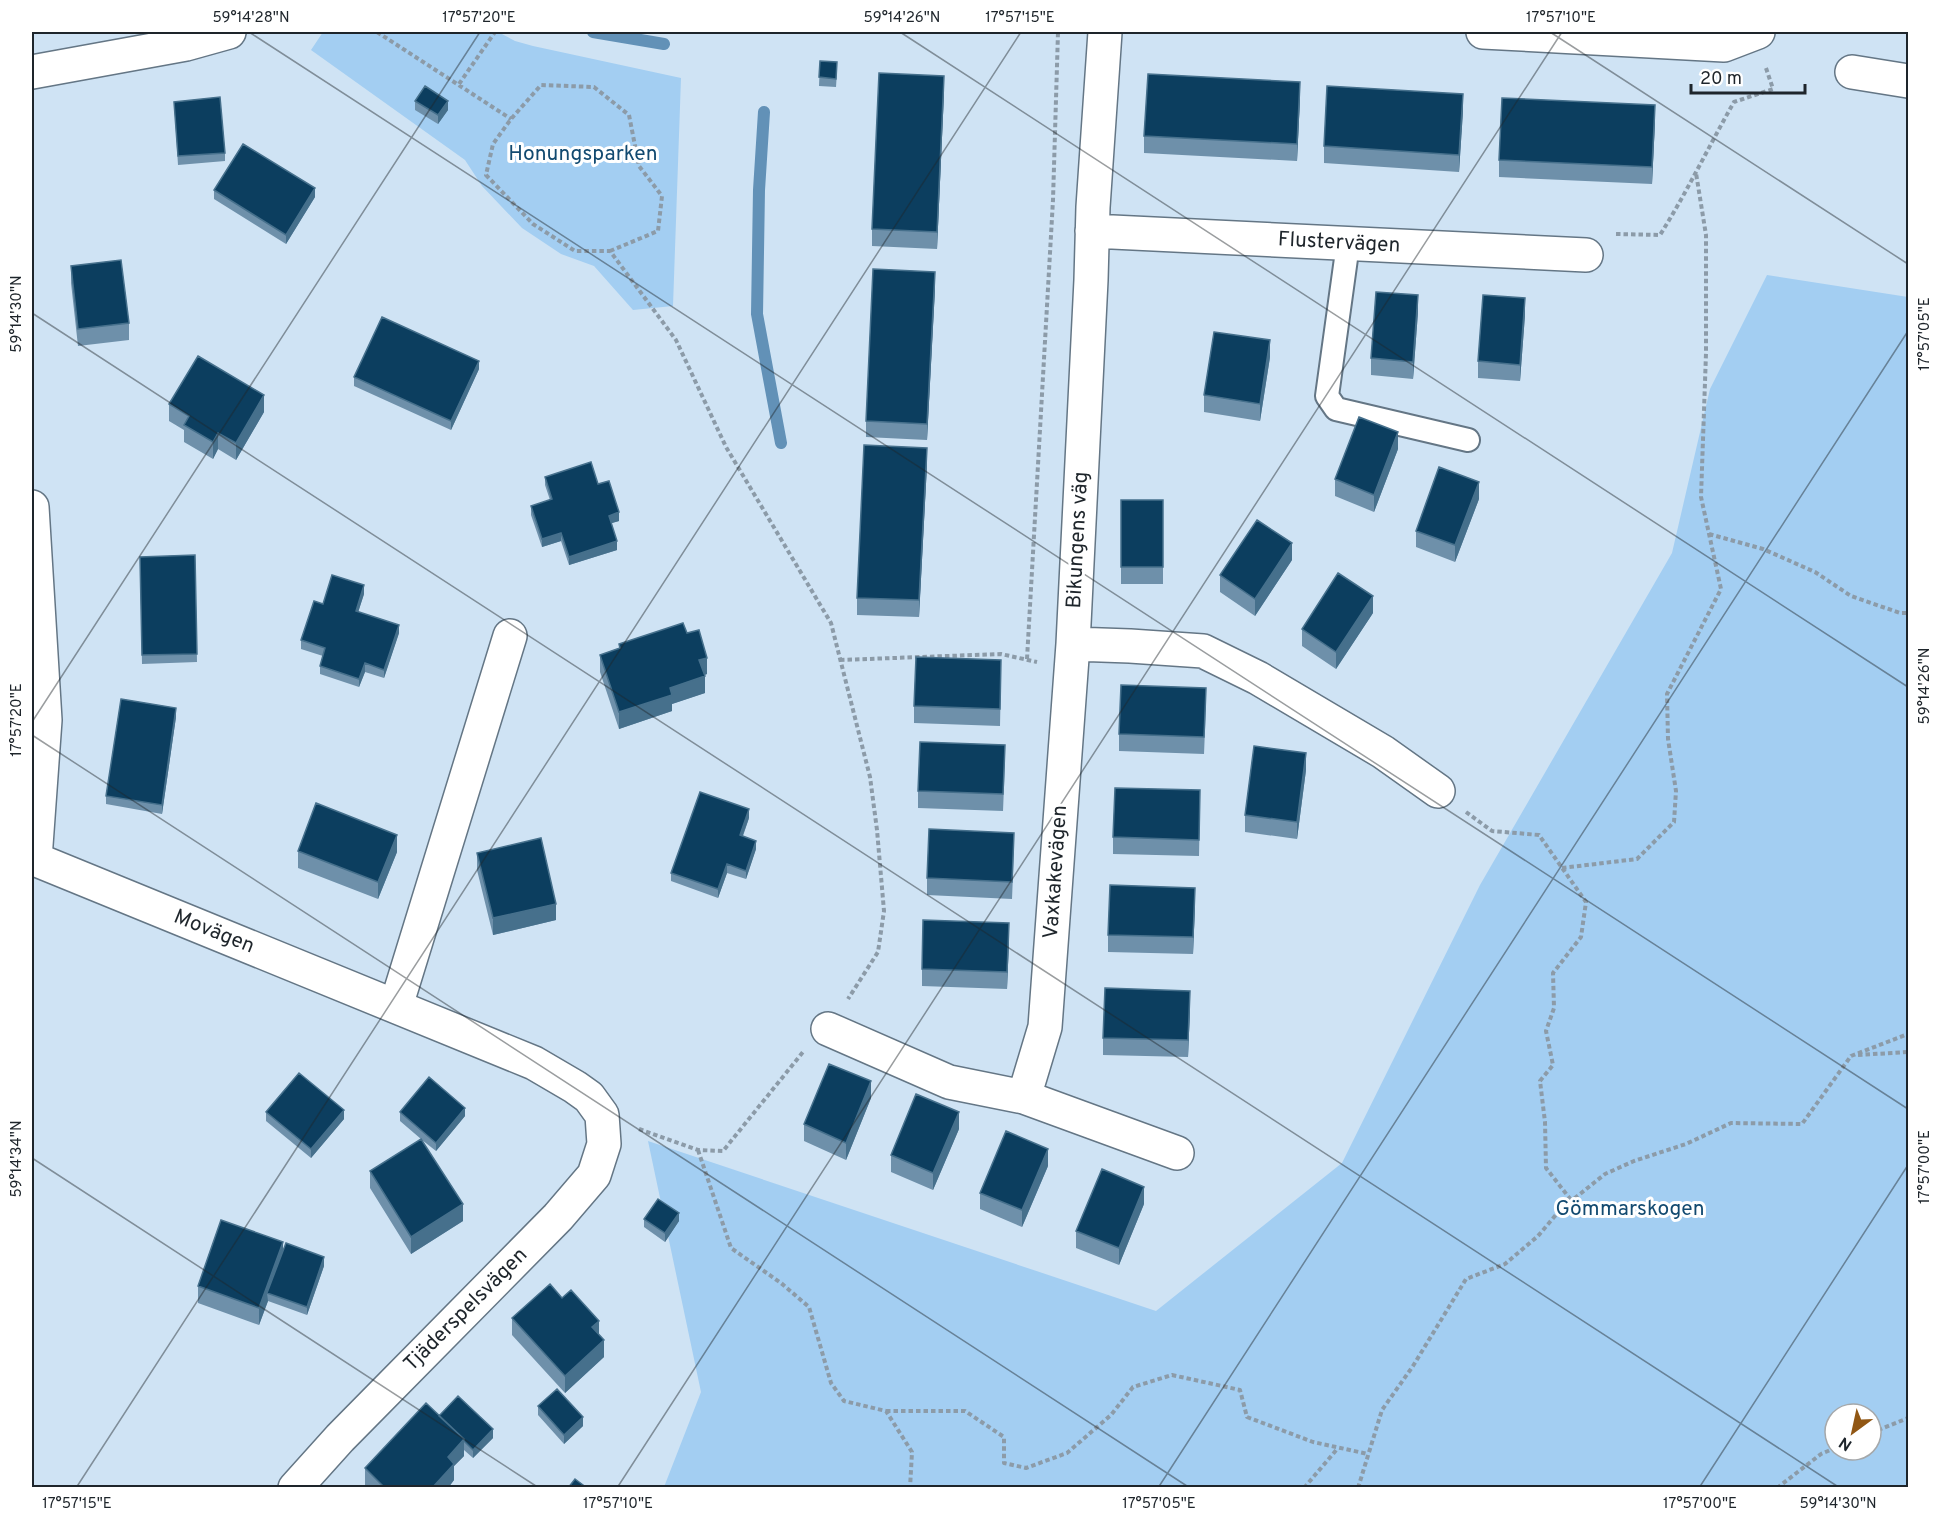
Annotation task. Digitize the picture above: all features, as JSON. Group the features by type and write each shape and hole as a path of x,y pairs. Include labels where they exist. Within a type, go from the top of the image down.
{"street":[{"path":"32,72 186,44 230,32"},
{"name":"Bikungens väg","path":"1072,644 1091,280 1092,219 1105,32"},
{"path":"1483,32 1724,45 1758,32"},
{"path":"1852,72 1908,81"},
{"name":"Flustervägen","path":"1092,219 1348,244 1586,255"},
{"path":"32,507 45,720 33,858"},
{"path":"396,1006 510,636"},
{"path":"1072,644 1203,651 1258,678 1383,752 1438,791"},
{"name":"Vaxkakevägen","path":"1024,1097 1045,1027 1072,644"},
{"name":"Movägen","path":"33,858 534,1063 589,1097 602,1115"},
{"path":"828,1029 949,1082 1024,1097 1178,1153"},
{"name":"Tjäderspelsvägen","path":"295,1488 340,1438 558,1217 594,1175 604,1143 602,1115"}],"lane":[{"path":"1348,244 1328,396 1336,409 1468,440"}],"path":[{"path":"377,32 511,119"},
{"path":"459,84 495,32"},
{"path":"840,660 1001,654 1027,659 1053,200 1058,32"},
{"path":"541,85 594,87 629,115 639,166 662,196 658,231 610,251 575,251 533,224 486,175 493,144 511,119 541,85"},
{"path":"1616,234 1660,235 1680,204 1734,102 1773,89"},
{"path":"1562,868 1637,859 1674,822 1676,791 1668,739 1667,694 1721,589 1701,497 1706,353 1706,235 1696,171"},
{"path":"1053,200 1092,219"},
{"path":"602,1115 698,1150 723,1151 814,1038 828,1029 878,952 884,911 870,777 831,623 726,447 676,340 610,251"},
{"path":"1709,534 1763,549 1815,572 1851,596 1900,613 1908,613"},
{"path":"1438,791 1491,831 1539,835 1587,902 1581,937 1553,973 1554,1008 1546,1031 1553,1065 1540,1081 1545,1122 1546,1168 1571,1200"},
{"path":"1358,1488 1382,1410 1413,1366 1466,1279 1505,1264 1538,1236 1560,1209 1605,1174 1634,1161 1686,1144 1731,1123 1802,1124 1851,1056 1908,1034"},
{"path":"1851,1056 1908,1052"},
{"path":"698,1150 731,1248 781,1282 809,1307 831,1383 844,1401 886,1411 965,1411 1004,1437 1004,1463 1026,1468 1067,1453 1111,1415 1133,1387 1172,1375 1240,1390 1247,1417 1313,1442 1368,1454"},
{"path":"886,1411 912,1452 910,1488"},
{"path":"1883,1428 1908,1418"},
{"path":"1304,1488 1338,1448"},
{"path":"1777,1488 1823,1453"}],"green space":[{"name":"Honungsparken","path":"323,32 498,32 515,41 533,46 681,78 673,306 633,310 594,266 561,254 522,228 482,186 465,160 311,50"},
{"name":"Gömmarskogen","path":"1767,275 1908,297 1908,1487 664,1487 701,1392 648,1141 1156,1311 1342,1163 1480,885 1672,553 1710,389"}],"building":[{"path":"820,61 837,62 836,79 819,77"},
{"path":"879,73 944,76 937,232 872,229"},
{"path":"1148,74 1300,82 1297,144 1144,136"},
{"path":"425,86 448,101 438,115 415,101"},
{"path":"1327,86 1463,94 1459,155 1324,146"},
{"path":"220,97 225,153 178,156 174,102"},
{"path":"1502,98 1655,105 1652,167 1499,160"},
{"path":"243,144 315,188 286,235 214,190"},
{"path":"121,260 129,323 78,329 71,266"},
{"path":"873,269 935,272 927,424 866,421"},
{"path":"1376,292 1418,295 1413,362 1371,358"},
{"path":"1483,295 1525,298 1520,365 1478,361"},
{"path":"382,317 479,361 451,421 354,377"},
{"path":"1214,332 1270,340 1260,404 1204,395"},
{"path":"198,356 264,395 236,443 218,433 213,442 184,425 189,416 169,404"},
{"path":"1359,417 1398,432 1374,495 1335,479"},
{"path":"864,445 927,448 919,600 857,598"},
{"path":"591,462 598,484 609,481 619,512 609,516 617,541 569,557 561,533 542,539 531,506 552,499 545,477"},
{"path":"1439,467 1479,482 1455,545 1416,531"},
{"path":"1121,500 1163,500 1163,567 1121,567"},
{"path":"1257,520 1292,543 1255,599 1220,575"},
{"path":"195,555 197,654 142,655 140,557"},
{"path":"1338,573 1373,596 1336,652 1302,629"},
{"path":"332,575 364,585 356,611 399,625 384,670 365,663 359,679 320,666 325,648 301,640 314,601 323,604"},
{"path":"683,623 687,633 699,630 707,658 699,660 705,676 670,688 672,695 619,712 600,655 620,648 619,644"},
{"path":"916,657 1001,660 1000,709 914,706"},
{"path":"1121,685 1206,688 1204,737 1119,734"},
{"path":"121,699 176,708 162,805 106,796"},
{"path":"920,742 1005,745 1003,794 918,791"},
{"path":"1254,746 1306,753 1297,822 1245,815"},
{"path":"1115,788 1200,790 1199,840 1113,837"},
{"path":"700,792 749,809 740,835 756,841 746,871 727,864 718,889 671,873"},
{"path":"316,803 397,835 378,882 298,851"},
{"path":"929,829 1014,833 1012,882 927,878"},
{"path":"541,838 556,904 493,918 477,853"},
{"path":"1110,885 1195,888 1193,937 1108,935"},
{"path":"923,920 1009,923 1007,972 922,969"},
{"path":"1105,988 1190,991 1188,1040 1103,1038"},
{"path":"829,1064 871,1081 846,1143 804,1124"},
{"path":"299,1073 344,1110 311,1149 266,1112"},
{"path":"429,1077 465,1108 436,1143 400,1112"},
{"path":"916,1094 959,1112 933,1173 891,1155"},
{"path":"1006,1131 1048,1149 1022,1210 980,1193"},
{"path":"421,1139 463,1204 411,1237 370,1171"},
{"path":"1102,1169 1144,1187 1119,1248 1076,1231"},
{"path":"658,1199 679,1213 665,1233 644,1219"},
{"path":"221,1220 283,1242 259,1308 198,1286"},
{"path":"286,1243 324,1257 307,1307 267,1293"},
{"path":"550,1284 562,1298 571,1290 599,1321 592,1327 604,1340 565,1376 512,1318"},
{"path":"557,1389 583,1417 564,1435 538,1406"},
{"path":"458,1396 493,1429 473,1450 439,1416"},
{"path":"426,1403 464,1439 448,1457 454,1464 432,1488 385,1488 365,1468"},
{"path":"575,1479 587,1488 568,1488"}],"waterway":[{"path":"593,32 664,44"},
{"path":"764,112 759,190 757,314 781,443"}]}
